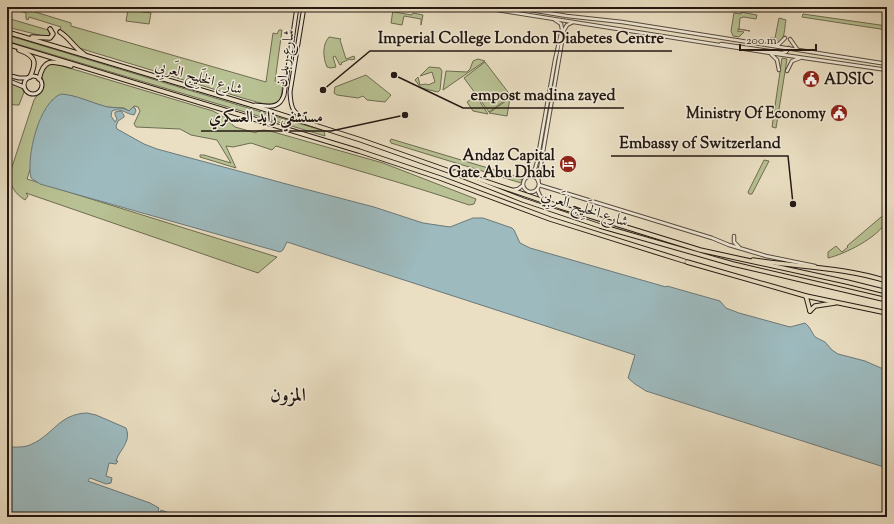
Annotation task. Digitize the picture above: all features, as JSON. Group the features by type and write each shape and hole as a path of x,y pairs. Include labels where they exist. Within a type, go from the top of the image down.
{"main road":[{"name":"شارع ربدان","path":"251,105 270,107 276,106 280,103 284,95 297,7"},
{"name":"شارع ربدان","path":"304,7 290,92 291,106 293,110 315,126"},
{"path":"20,36 48,39 53,35 50,30"},
{"name":"شارع الخَلِيج العَربِي","path":"7,32 251,105 361,140 449,171 479,184 550,210 692,253 887,300"},
{"path":"60,32 68,38 75,48 88,57"},
{"path":"7,45 32,56 34,64 24,87"},
{"name":"شارع الخَلِيج العَربِي","path":"7,45 359,151 433,176 550,219 685,261 806,296 887,313"},
{"path":"7,80 24,87 29,93 36,93 41,88 39,79 43,67 52,62 98,72"},
{"path":"7,75 19,78 35,77 39,79"},
{"path":"284,95 285,99 288,100 290,98 290,92"},
{"path":"449,171 470,176 561,207 700,250 887,292"},
{"path":"700,250 786,265 831,269 887,280"},
{"path":"806,296 810,310 815,306 836,303"}],"street":[{"path":"478,7 887,70"},
{"path":"512,7 568,16 622,22 887,64"},
{"path":"539,172 536,172 555,60 562,29 561,24 552,18"},
{"path":"538,182 564,30 567,25 576,22"},
{"path":"776,46 785,38"},
{"path":"790,39 793,46 797,50"},
{"path":"718,45 725,44 782,53 786,52 789,48"},
{"path":"771,53 777,60 779,70"},
{"path":"787,71 793,60 801,57"},
{"path":"528,176 535,177 539,185 537,189 530,192 525,190 523,185 524,179 528,176 536,170 538,162"},
{"path":"504,188 517,190 523,185"},
{"path":"539,185 739,248 778,259 831,269"},
{"path":"537,189 543,198 561,207"},
{"path":"734,236 734,242 739,248"}],"green space":[{"path":"7,7 19,7 71,23 71,26 266,82 273,33 277,34 279,30 282,30 275,81 283,83 281,97 273,104 259,103 79,48 66,34 60,30 61,27 29,17 28,20 26,19 26,13"},
{"path":"128,10 151,13 149,24 126,21"},
{"path":"393,10 394,12 412,15 413,13 423,15 421,25 421,19 404,16 402,25 391,23"},
{"path":"741,12 757,15 756,19 744,17 740,18 739,29 750,31 738,29 738,32 744,32 739,37 733,36 731,31 734,13 741,14"},
{"path":"803,14 887,26 887,30 802,17"},
{"path":"7,18 48,30 50,34 47,37 7,27"},
{"path":"779,18 786,20 783,38 778,43 774,44 770,38 775,38"},
{"path":"7,35 324,131 325,136 7,41"},
{"path":"329,37 341,39 340,40 346,59 354,56 355,59 350,59 341,63 342,64 340,65 335,56 333,57 336,67 327,67 324,52 325,44"},
{"path":"782,58 787,59 776,128 772,127"},
{"path":"478,59 485,61 443,90 446,71 467,72 473,61"},
{"path":"485,62 511,96 489,112 464,78"},
{"path":"50,63 213,111 224,117 235,127 256,133 257,131 264,130 270,131 383,163 476,199 474,204 469,205 421,189 276,146 272,150 251,143 233,147 226,146 236,168 200,157 200,155 204,155 231,163 217,140 191,135 180,129 136,127 134,124 140,111 138,107 134,106 129,111 124,108 106,107 72,96 52,100 27,179 277,257 258,273 26,193 28,196 25,200 13,189 10,173 34,100 43,87 42,76 44,68"},
{"path":"429,67 440,68 442,71 440,90 438,92 421,88 415,80 418,77 420,85 428,85 435,82 432,72 420,76"},
{"path":"366,75 391,95 385,102 367,100 363,96 358,98 337,95 334,93 335,87"},
{"path":"7,82 19,86 23,90 24,92 19,105 7,103"},
{"path":"475,96 488,114 473,111 467,102"},
{"path":"510,98 507,116 489,113"},
{"path":"391,139 518,177 522,180 522,182 521,183 391,143"},
{"path":"764,160 769,161 752,194 749,194 748,192"},
{"path":"887,212 886,222 876,234 843,253 828,258 828,252 836,246 842,252"}],"water":[{"path":"61,94 78,97 107,107 129,111 133,107 135,108 136,111 134,115 120,110 112,111 111,116 115,122 117,119 115,112 121,111 124,115 124,117 118,121 116,126 117,129 144,144 157,149 374,207 423,223 450,227 473,218 483,218 512,228 520,243 530,248 720,301 726,308 739,313 790,327 805,323 815,337 825,342 838,354 865,361 887,370 887,468 646,391 628,378 635,355 287,242 283,250 280,252 40,184 31,178 30,157 32,144 46,108 53,99"},
{"path":"87,413 96,415 126,428 127,433 126,442 116,461 118,461 116,464 109,463 106,476 112,478 111,483 106,484 90,478 88,481 150,503 159,508 158,511 160,512 161,510 180,517 7,517 7,447 29,445 40,440 57,425 70,417"}],"place":[{"name":"empost madina zayed","path":"394,75"},
{"name":"ADSIC","path":"811,79"},
{"name":"Imperial College London Diabetes Centre","path":"323,90"},
{"name":"Ministry Of Economy","path":"839,113"},
{"name":"مستشفي زايد العسكري","path":"405,115"},
{"name":"Andaz Capital Gate Abu Dhabi","path":"568,164"},
{"name":"Embassy of Switzerland","path":"793,204"}],"district":[{"name":"المزون","path":"288,394"}]}
